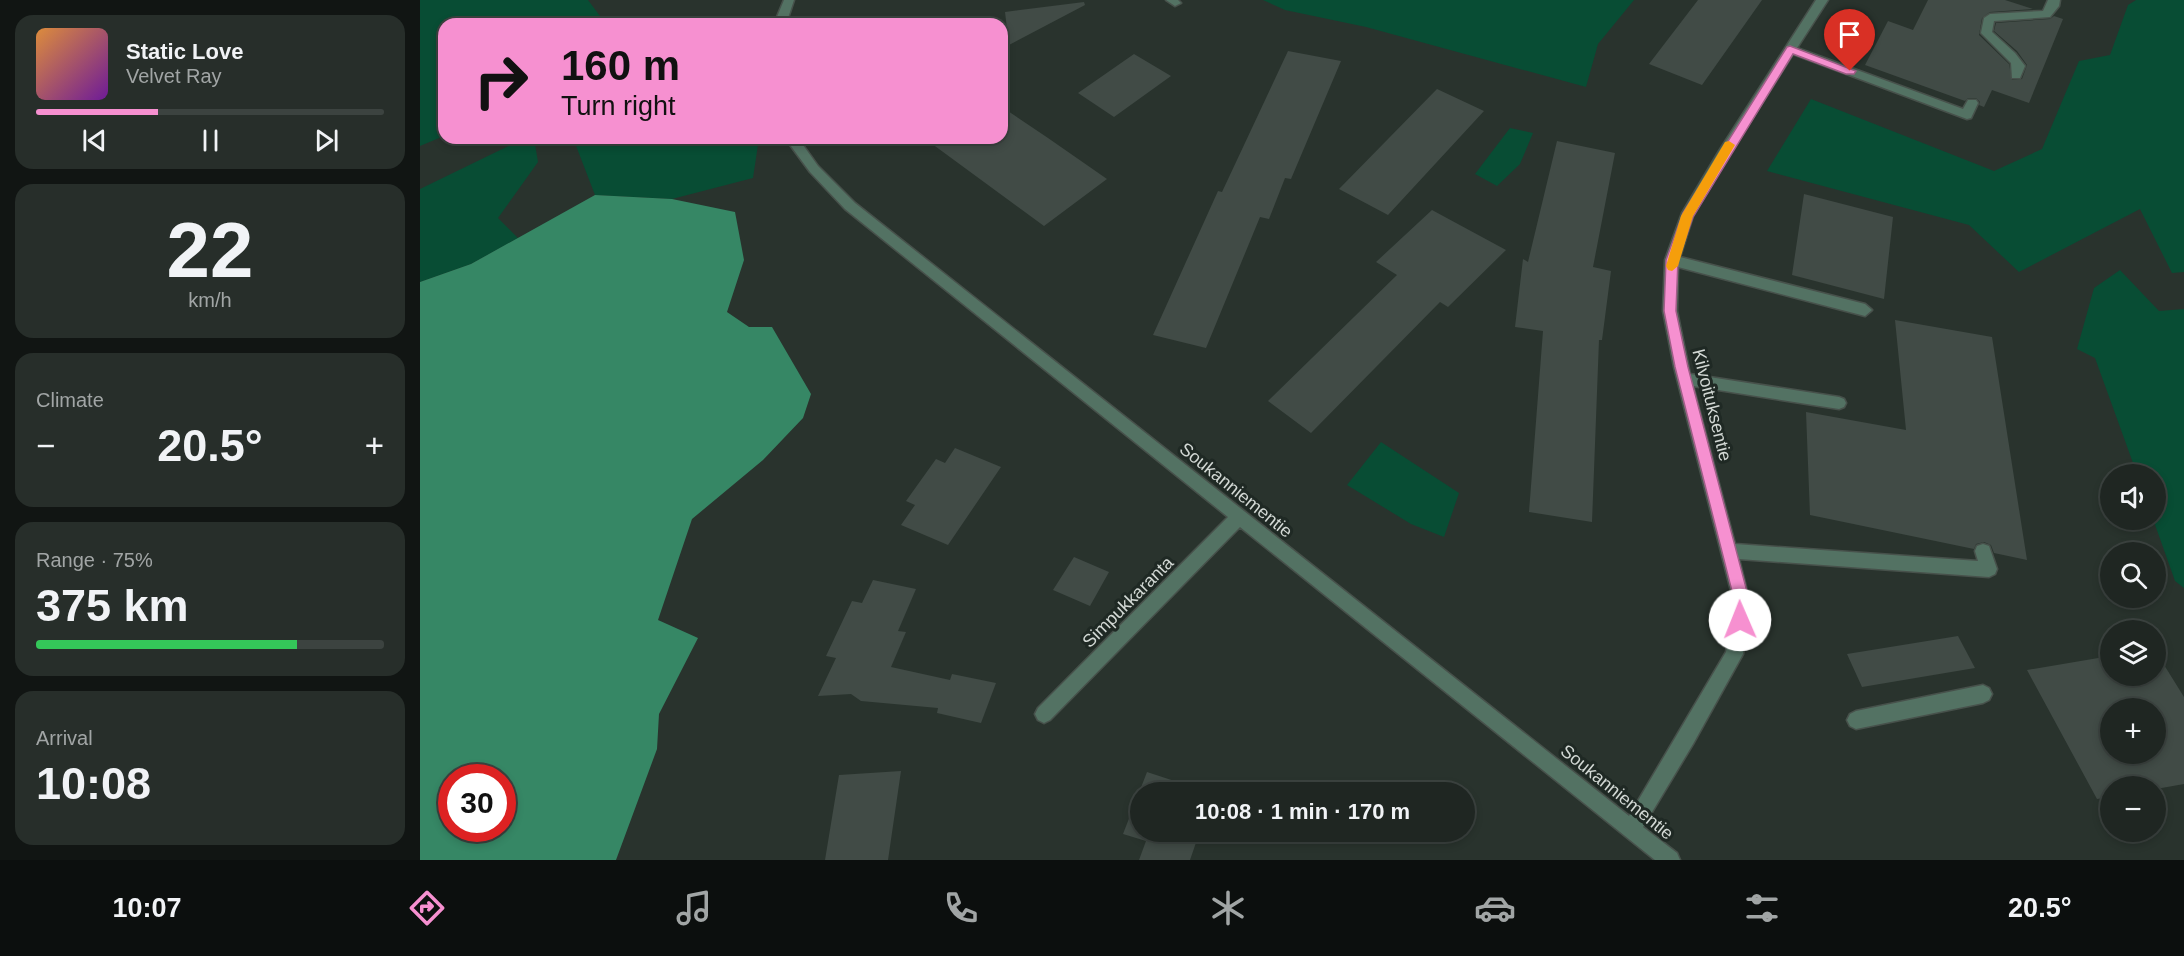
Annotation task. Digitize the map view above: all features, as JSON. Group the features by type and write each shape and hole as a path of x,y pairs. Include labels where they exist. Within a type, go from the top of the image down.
{"street":[{"path":"782,18 789,0"},
{"name":"Kilvoituksentie","path":"1632,828 1687,738 1734,654 1742,603 1670,311 1672,260 1687,216 1822,0"},
{"path":"2016,75 2019,66 2014,56 1988,34 1986,29 1990,18 2046,14 2053,6 2054,0"},
{"path":"1790,49 1967,115 1972,103"},
{"name":"Soukanniementie","path":"795,144 814,169 850,206 1670,860"},
{"path":"1672,260 1865,310"},
{"path":"1685,379 1839,403"},
{"name":"Simpukkaranta","path":"1044,714 1239,518"},
{"path":"1730,551 1989,569 1983,550"},
{"path":"1856,720 1983,694"}],"shaded area":[{"path":"420,0 588,0 602,18 438,18 438,138 420,146"},
{"path":"1263,0 1634,0 1598,44 1586,87 1366,27 1285,10"},
{"path":"2136,0 2184,0 2184,272 2172,273 2140,209 2019,272 1969,225 1767,171 1811,99 1994,171 2042,149 2079,61 2110,55 2128,5"},
{"path":"1510,128 1533,133 1520,164 1497,186 1475,174"},
{"path":"513,144 535,144 538,162 498,218 518,238 471,264 420,282 420,189"},
{"path":"575,144 758,144 753,178 672,199 595,195"},
{"path":"595,195 672,199 735,212 744,260 727,312 749,327 772,327 811,394 803,418 763,460 692,519 658,620 698,638 659,714 657,749 616,860 420,860 420,282 471,264"},
{"path":"2120,270 2159,311 2184,309 2184,588 2175,581 2166,556 2166,542 2161,542 2157,530 2166,530 2166,464 2133,464 2095,358 2077,349 2094,288"},
{"path":"1381,442 1459,493 1444,537 1411,524 1347,485"}],"building":[{"path":"1698,0 1762,0 1702,85 1649,64"},
{"path":"1928,0 2005,0 2033,9 1990,12 1982,18 1979,35 2009,64 2012,80 2022,79 2027,65 2017,51 1994,31 1996,23 2050,19 2054,16 2063,19 2029,103 1992,90 1984,107 1979,105 1980,102 1976,98 1968,98 1965,101 1865,65 1888,21 1913,30"},
{"path":"1084,2 1085,5 1009,45 1008,18 1006,18 1005,12"},
{"path":"1288,51 1341,61 1291,179 1285,178 1269,219 1260,217 1206,348 1153,335 1218,191 1222,192"},
{"path":"1134,54 1171,76 1114,117 1078,93"},
{"path":"1437,89 1484,111 1388,215 1339,189"},
{"path":"1008,111 1107,179 1044,226 932,144 1008,144"},
{"path":"1557,141 1615,153 1593,267 1611,271 1602,340 1599,340 1592,522 1529,512 1543,331 1515,327 1523,259 1528,262"},
{"path":"1804,194 1893,217 1884,299 1792,275"},
{"path":"1432,210 1506,250 1448,307 1440,302 1311,433 1268,401 1397,275 1376,262"},
{"path":"1895,320 1992,337 2027,560 1994,553 1991,545 1984,542 1976,544 1974,549 1810,515 1806,412 1906,430"},
{"path":"955,448 1001,467 948,545 901,525 915,505 906,501 936,459 945,463"},
{"path":"1074,557 1109,572 1090,606 1053,590"},
{"path":"873,580 916,589 898,631 906,632 891,667 950,680 952,674 996,683 981,723 937,713 938,708 861,701 851,694 818,696 836,658 826,656 852,601 862,603"},
{"path":"1958,636 1975,668 1862,687 1847,654"},
{"path":"2100,658 2100,686 2166,686 2166,668 2184,697 2184,784 2166,787 2166,776 2100,776 2100,799 2097,799 2027,670"},
{"path":"901,771 888,860 825,860 839,775"},
{"path":"1147,772 1178,782 1143,782"},
{"path":"1130,816 1130,836 1123,834"},
{"path":"1146,842 1196,842 1190,860 1139,860"}],"slow traffic":[{"path":"1672,266 1687,216 1729,145"}],"route":[{"path":"1740,620 1742,603 1670,311 1672,260 1687,216 1790,49 1850,71"}]}
